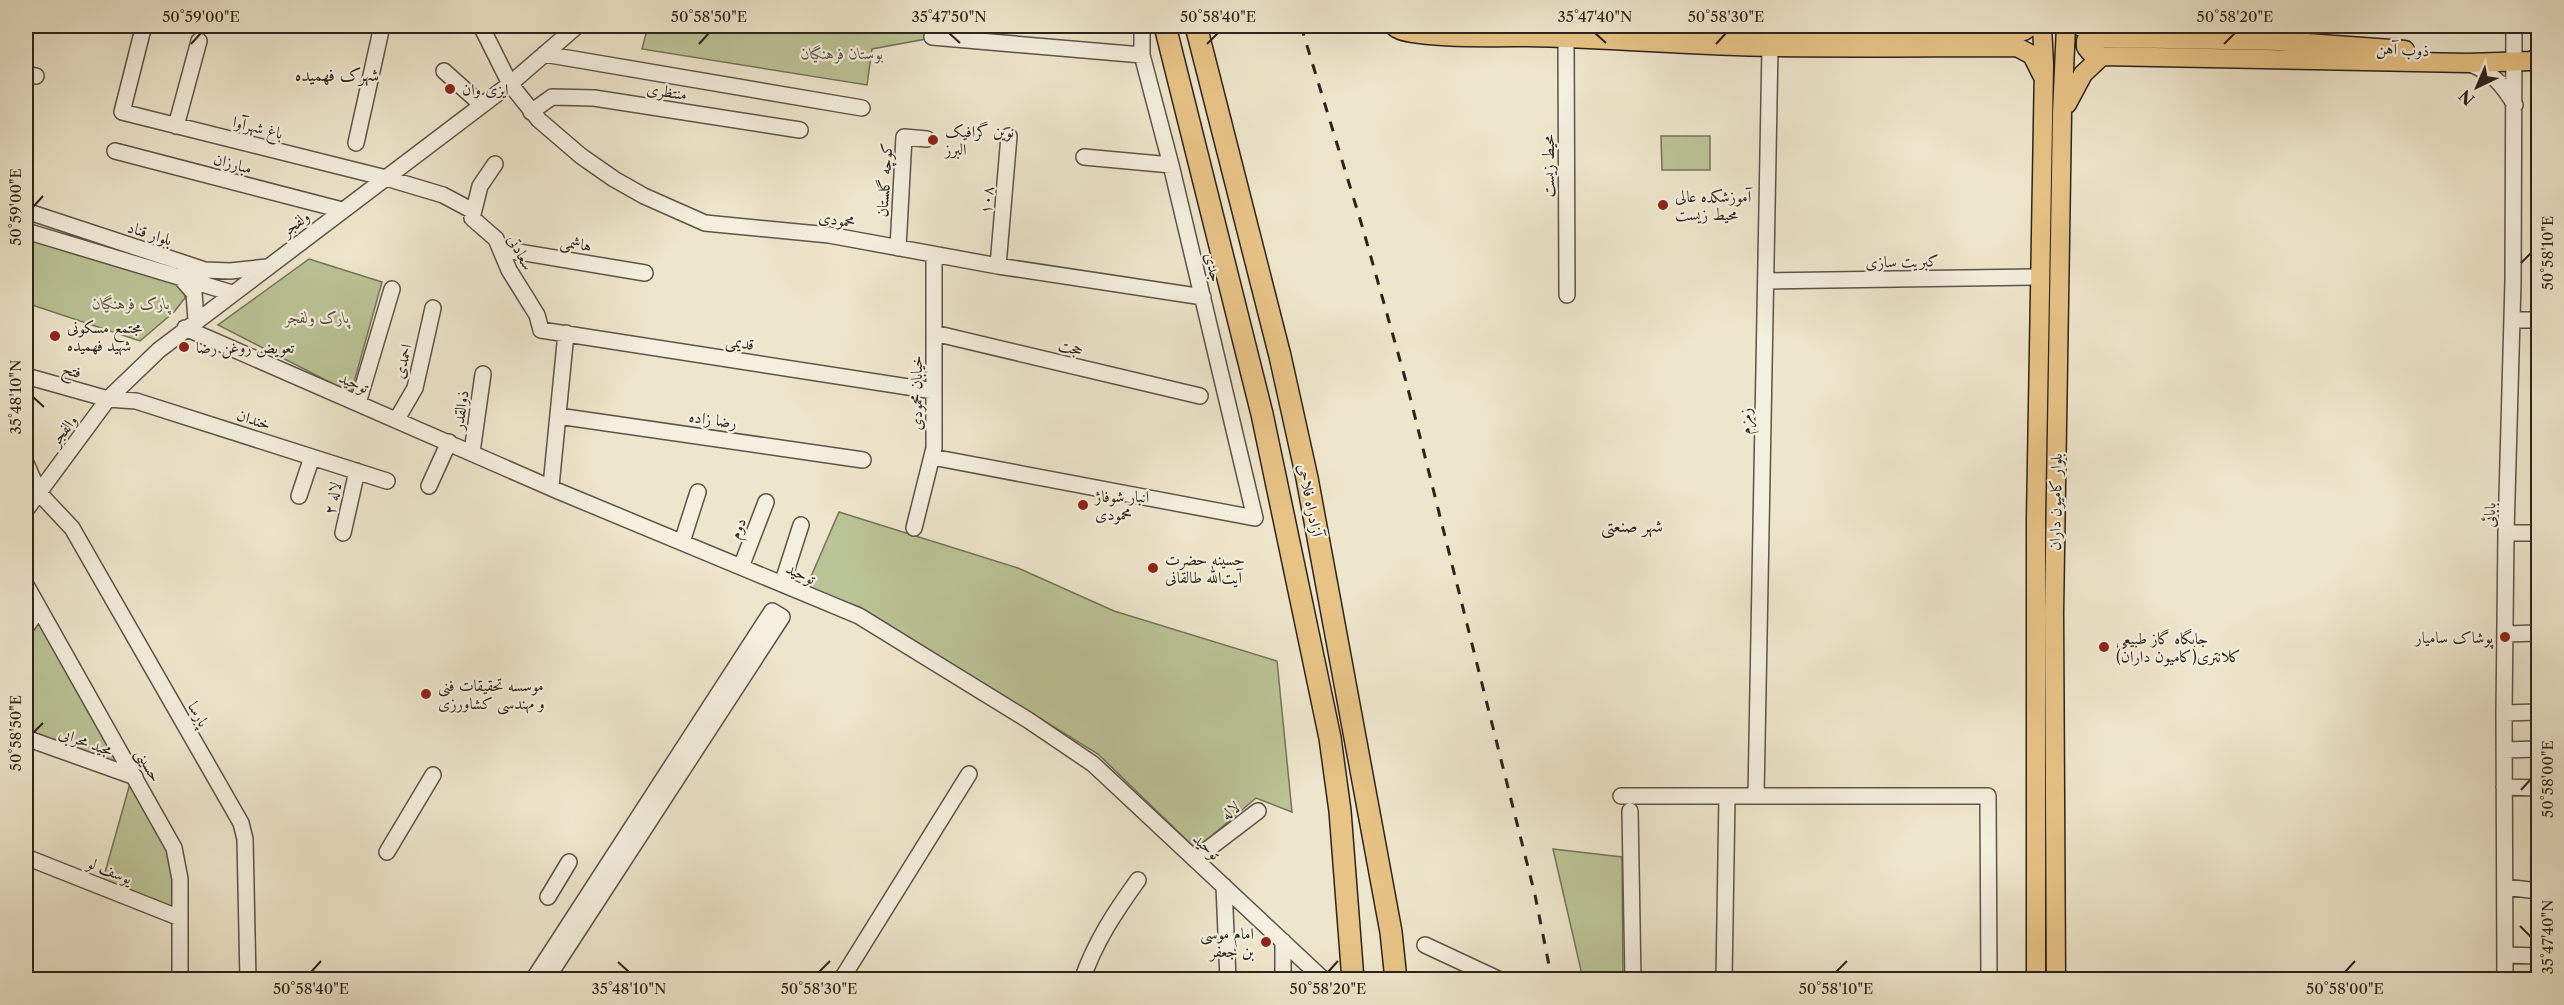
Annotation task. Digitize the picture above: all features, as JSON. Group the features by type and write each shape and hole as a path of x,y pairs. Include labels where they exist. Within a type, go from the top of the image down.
{"highway":[{"path":"1152,26 1180,84"},
{"name":"آزادراه فلاحی","path":"1165,26 1262,414 1330,738 1340,812 1353,980"},
{"name":"آزادراه فلاحی","path":"1196,26 1280,356 1307,477 1399,975"}],"main road":[{"path":"1394,26 1410,34 1566,37 2014,32 2024,31 2031,26"},
{"path":"1618,26 2017,47 2032,55 2043,79"},
{"name":"بلوار کامیون داران","path":"2036,980 2036,519 2042,26"},
{"name":"بلوار کامیون داران","path":"2056,980 2053,658 2056,424 2062,229 2062,114 2066,26"},
{"name":"ذوب آهن","path":"2079,26 2109,38 2280,40 2514,57"},
{"path":"2062,114 2072,91 2083,74 2102,56 2090,52 2086,41 2092,37 2109,38"},
{"path":"2514,57 2538,47"},
{"name":"ذوب آهن","path":"2102,56 2466,63 2514,57"},
{"path":"2514,57 2538,58"},
{"path":"2041,227 2062,229"}],"street":[{"path":"356,143 382,26"},
{"name":"محمودی","path":"480,26 510,84 531,112 580,156 644,196 705,223 829,235 998,266 1203,297"},
{"name":"ولفجر","path":"108,399 147,361 191,324 510,84 577,26"},
{"name":"جدی","path":"932,457 1255,518 1171,165 1142,55 1142,26"},
{"name":"بابائی","path":"2505,980 2504,713 2512,321 2514,26"},
{"name":"باغ شهرآوا","path":"143,29 122,112 386,178 443,195 473,211"},
{"name":"زمزم","path":"1756,796 1770,34"},
{"path":"932,37 1142,55"},
{"name":"محیط زیست","path":"1566,37 1567,295"},
{"path":"176,126 199,41"},
{"path":"544,54 862,108"},
{"path":"2466,63 2484,69 2496,78 2515,105"},
{"path":"444,71 482,105"},
{"name":"منتظری","path":"531,112 552,97 594,98 800,130"},
{"name":"۱۰۸","path":"998,266 1009,136"},
{"name":"کوچه گلستان","path":"898,248 904,137 927,139"},
{"name":"مبارزان","path":"115,151 342,210"},
{"path":"1084,157 1171,165"},
{"path":"473,211 480,186 495,164"},
{"name":"بلوار قناد","path":"26,211 205,270 230,271 267,267"},
{"name":"سعادتی","path":"473,211 472,218 496,239 509,270 537,315 541,330"},
{"name":"بلوار قناد","path":"26,231 232,293"},
{"name":"هاشمی","path":"501,249 645,273"},
{"name":"خیابان محمودی","path":"914,528 932,457 934,255"},
{"path":"181,278 194,293 191,324"},
{"name":"کبریت سازی","path":"1766,281 2039,278"},
{"path":"358,403 392,289"},
{"name":"احمدی","path":"397,419 415,388 433,308"},
{"path":"2512,321 2538,320"},
{"name":"توحید","path":"191,324 358,403 859,616 1028,720 1093,764 1324,979"},
{"name":"قدیمی","path":"541,330 934,391"},
{"path":"550,486 566,333"},
{"name":"حجت","path":"934,333 1200,396"},
{"name":"ذوالقدر","path":"472,452 483,374"},
{"name":"فتح","path":"26,376 108,399"},
{"name":"خندان","path":"108,399 136,401 387,481"},
{"name":"والفجر","path":"26,510 108,399"},
{"name":"رضا زاده","path":"558,416 863,460"},
{"path":"429,486 448,442"},
{"path":"299,496 312,457"},
{"name":"پارسا","path":"26,463 39,493 72,528 241,823 245,839 248,980"},
{"name":"لاله ۲","path":"343,533 357,471"},
{"path":"682,542 698,492"},
{"name":"دوم","path":"741,567 766,501"},
{"path":"782,584 801,525"},
{"path":"2506,533 2538,533"},
{"name":"حسینی","path":"26,585 174,848 180,879 180,980"},
{"path":"26,627 39,609"},
{"path":"533,980 772,611 782,617 546,980"},
{"path":"2505,634 2538,633"},
{"path":"2504,713 2538,712"},
{"name":"مجید محرابی","path":"26,738 135,777"},
{"path":"2504,750 2538,749"},
{"path":"842,980 969,774"},
{"path":"387,852 434,775"},
{"path":"2504,788 2538,788"},
{"path":"1621,796 1988,796 1989,980"},
{"path":"1724,980 1726,796"},
{"name":"لاله","path":"1195,859 1258,811"},
{"path":"1630,811 1633,980"},
{"name":"یوسف لو","path":"26,857 180,918"},
{"path":"548,897 569,862"},
{"path":"1082,980 1093,949 1110,919 1138,880"},
{"path":"1224,886 1228,980"},
{"path":"2505,887 2538,891"},
{"path":"1283,941 1283,980"},
{"path":"1425,945 1500,980"},
{"path":"2506,955 2538,956"}],"green space":[{"name":"بوستان فرهنگیان","path":"648,26 929,26 926,39 872,49 867,85 642,49"},
{"path":"1661,136 1710,136 1710,170 1662,170"},
{"name":"پارک فرهنگیان","path":"26,239 173,282 184,291 185,298 174,312 140,341 26,303"},
{"name":"پارک ولفجر","path":"309,259 382,282 351,393 218,325"},
{"path":"839,512 1018,568 1114,611 1277,661 1292,812 1256,798 1196,849 1098,754 860,607 806,588"},
{"path":"39,619 126,769 26,733 26,635"},
{"path":"131,780 171,849 177,913 102,883"},
{"path":"1553,849 1622,857 1623,979 1583,979"}],"railway":[{"path":"1301,26 1363,229 1407,385 1535,895 1552,980"}],"place":[{"name":"ایزی وان","path":"450,89"},
{"name":"نوین گرافیک البرز","path":"933,140"},
{"name":"آموزشکده عالی محیط زیست","path":"1663,205"},
{"name":"مجتمع مسکونی شهید فهمیده","path":"55,336"},
{"name":"تعویض روغن رضا","path":"184,347"},
{"name":"انبار شوفاژ محمودی","path":"1083,505"},
{"name":"حسینه حضرت آیت‌الله طالقانی","path":"1153,568"},
{"name":"پوشاک سامیار","path":"2505,637"},
{"name":"جایگاه گاز طبیعی کلانتری(کامیون داران)","path":"2104,647"},
{"name":"موسسه تحقیقات فنی و مهندسی کشاورزی","path":"426,694"},
{"name":"امام موسی بن جعفر","path":"1266,942"}],"district":[{"name":"شهرک فهمیده","path":"337,75"},
{"name":"شهر صنعتی","path":"1632,526"}]}
